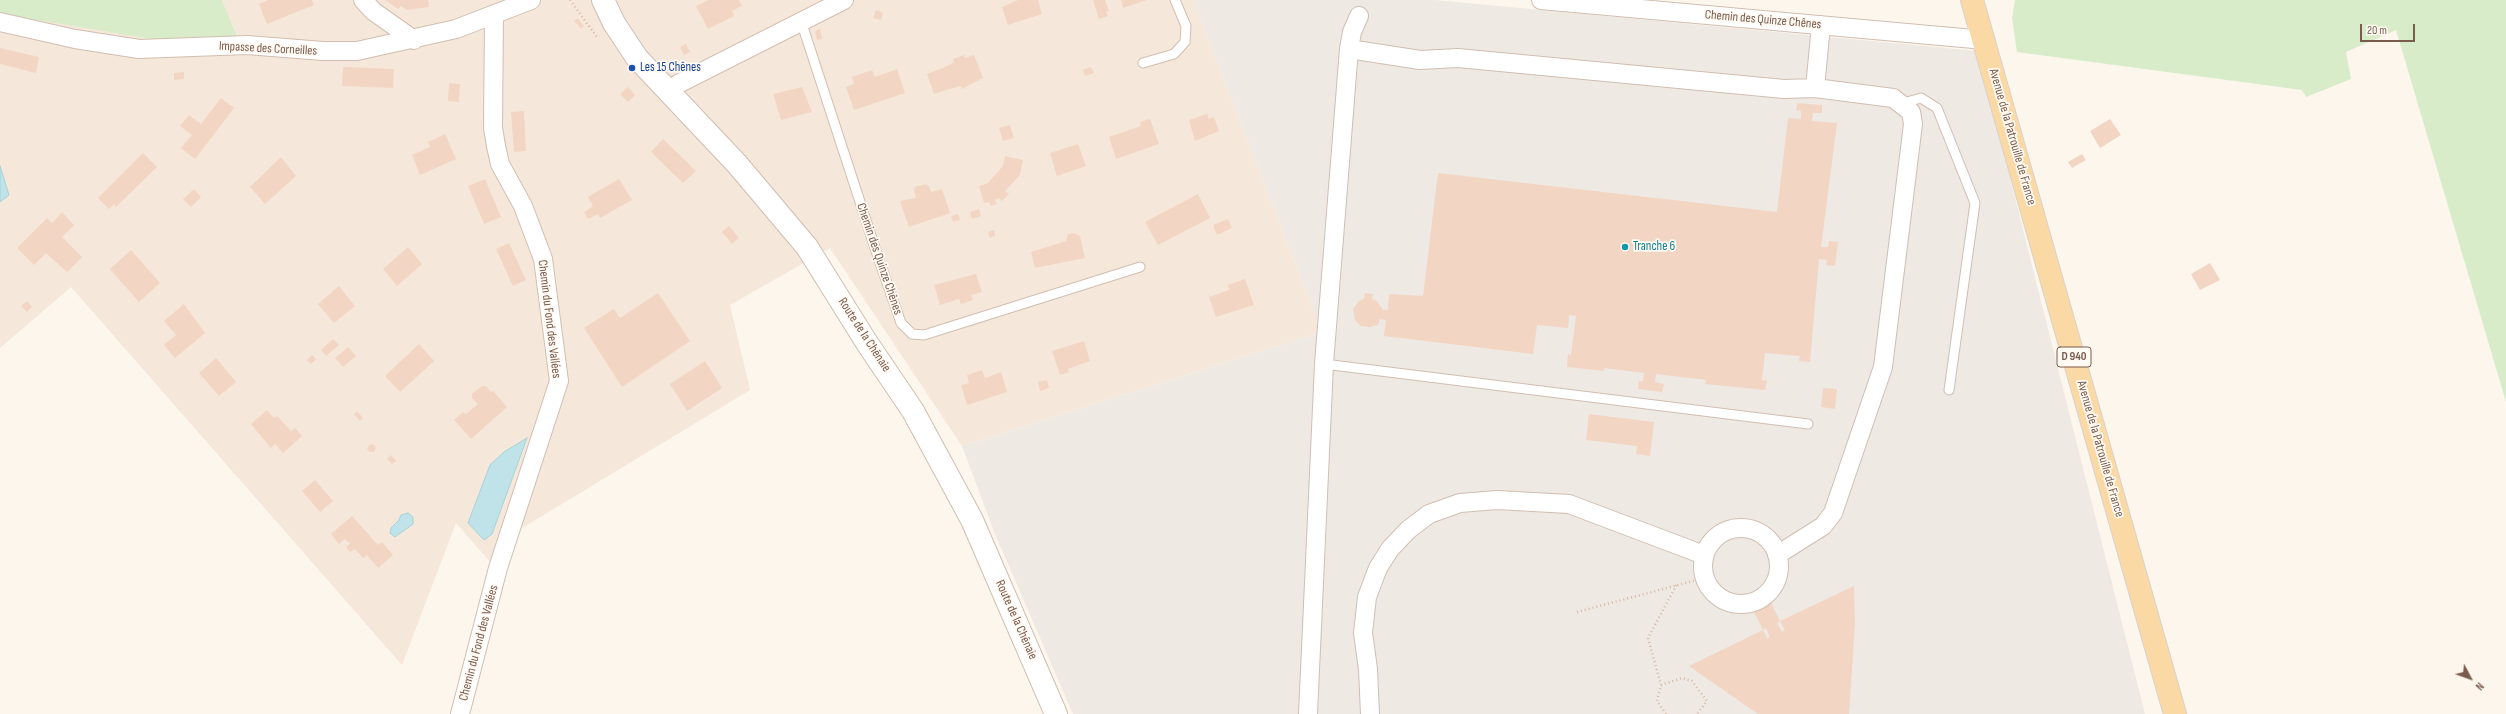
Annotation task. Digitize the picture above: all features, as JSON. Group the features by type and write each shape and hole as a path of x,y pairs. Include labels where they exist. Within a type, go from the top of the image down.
{"main road":[{"name":"Avenue de la Patrouille de France","path":"1972,0 1985,40 2175,714"}],"street":[{"path":"363,0 373,11 414,40"},
{"name":"Impasse des Corneilles","path":"0,22 75,39 139,49 246,45 323,51 357,51 414,40 456,29 494,16 531,0"},
{"name":"Route de la Chênaie","path":"603,0 614,23 637,58 737,164 807,247 867,343 918,419 972,520 1056,714"},
{"path":"670,92 678,84 844,0"},
{"name":"Chemin des Quinze Chênes","path":"1541,0 1985,40"},
{"name":"Chemin du Fond des Vallées","path":"460,714 498,568 559,381 543,259 523,206 500,164 496,146 493,128 494,16"},
{"path":"1308,714 1324,364 1349,49 1352,32 1359,16"},
{"path":"1815,88 1821,25"},
{"path":"1349,49 1420,60 1458,58 1784,89 1815,88 1893,98 1911,112 1912,124 1883,367 1833,513 1823,526 1777,555"},
{"path":"1370,714 1368,669 1363,633 1367,597 1378,568 1390,550 1408,530 1429,514 1460,503 1497,500 1569,504 1704,555"},
{"path":"1741,528 1757,532 1770,541 1777,555 1777,576 1772,588 1762,598 1754,602 1734,604 1726,601 1713,592 1704,578 1704,555 1716,537 1724,532 1741,528"}],"lane":[{"path":"1143,63 1174,54 1185,42 1186,26 1175,0"},
{"name":"Chemin des Quinze Chênes","path":"801,21 901,323 912,334 924,334 1140,267"},
{"path":"1900,104 1922,98 1937,108 1975,202 1949,390"},
{"path":"1324,364 1808,424"}],"path":[{"path":"570,0 598,39"},
{"path":"1577,612 1704,578"},
{"path":"1666,714 1657,702 1661,685 1648,638 1677,584"},
{"path":"1661,685 1682,678 1692,681 1707,702 1696,714"}],"shaded area":[{"path":"222,0 1193,0 1322,332 962,446 830,248 730,305 750,390 519,530 491,563 456,523 402,665 71,287 0,348 0,14 175,43 237,36"},
{"path":"1193,0 1435,0 1978,51 2145,714 1073,714 995,534 962,446 1322,332"}],"green space":[{"path":"0,0 222,0 237,36 175,43 0,14"},
{"path":"2015,0 2506,0 2506,402 2396,30 2346,52 2351,79 2306,97 2302,90 2017,52 2012,18"}],"water":[{"path":"0,166 9,195 0,202"},
{"path":"527,438 492,534 484,540 468,523 490,465 504,452"},
{"path":"408,513 413,517 413,524 395,537 390,533 391,528 399,520 401,515"}],"building":[{"path":"268,0 312,0 314,5 267,24 259,4"},
{"path":"385,0 428,0 429,7 407,10 401,6 398,9"},
{"path":"709,0 739,0 742,6 732,11 734,16 708,29 696,6"},
{"path":"1018,0 1038,0 1042,14 1008,25 1002,7"},
{"path":"1093,0 1105,0 1109,11 1106,11 1108,16 1099,19"},
{"path":"1121,0 1147,0 1123,8"},
{"path":"876,10 883,13 881,20 873,18"},
{"path":"577,18 584,26 581,29 574,21"},
{"path":"820,29 822,39 817,40 815,31"},
{"path":"686,44 690,52 684,55 680,47"},
{"path":"0,48 39,57 36,73 0,64"},
{"path":"964,55 965,58 974,55 983,78 962,89 961,86 934,94 927,74 945,67 954,62 953,59"},
{"path":"343,67 394,69 393,88 342,86"},
{"path":"1091,67 1094,73 1085,76 1083,70"},
{"path":"897,69 905,93 854,110 846,87 854,84 852,77 872,70 875,77"},
{"path":"184,72 184,79 174,80 174,73"},
{"path":"449,83 460,84 459,102 448,101"},
{"path":"628,87 635,95 628,102 620,94"},
{"path":"802,87 812,112 781,120 773,94"},
{"path":"221,98 234,108 195,159 181,148 192,135 180,126 189,115 201,124"},
{"name":"Tranche 6","path":"1797,103 1822,105 1822,113 1813,113 1812,121 1837,123 1821,247 1828,247 1829,241 1838,242 1835,266 1826,265 1827,260 1819,259 1810,362 1799,361 1800,356 1765,353 1762,380 1767,381 1765,390 1705,384 1706,380 1656,374 1655,382 1664,384 1662,392 1638,389 1639,381 1643,381 1644,373 1604,368 1604,371 1567,367 1568,354 1571,355 1576,316 1569,315 1568,328 1537,325 1533,354 1384,336 1386,320 1380,319 1378,325 1370,327 1361,326 1355,320 1353,309 1359,301 1364,299 1365,293 1373,294 1372,299 1377,301 1383,310 1388,310 1389,294 1423,296 1438,173 1777,212 1788,118 1801,119 1801,111 1796,110"},
{"path":"524,111 526,151 514,152 511,112"},
{"path":"1207,114 1209,119 1214,117 1219,131 1195,141 1189,120"},
{"path":"1150,119 1159,144 1116,159 1109,137 1141,126 1140,122"},
{"path":"2110,119 2121,135 2100,148 2090,131"},
{"path":"1010,125 1014,138 1003,141 999,128"},
{"path":"445,134 456,159 420,175 412,155 430,147 428,142"},
{"path":"663,139 696,171 683,183 651,152"},
{"path":"1078,144 1086,166 1057,176 1050,153"},
{"path":"143,153 157,167 116,207 114,204 109,209 98,198"},
{"path":"2082,154 2086,160 2072,168 2068,162"},
{"path":"1005,156 1023,160 1020,175 1005,191 1009,194 1002,201 999,198 995,200 997,204 991,206 989,202 984,203 979,186 988,183 1003,166"},
{"path":"281,157 296,176 265,204 250,187"},
{"path":"485,179 501,217 484,224 468,186"},
{"path":"619,179 632,200 600,218 598,214 588,219 584,212 593,206 588,197"},
{"path":"926,184 929,186 931,192 942,189 950,213 909,227 900,201 916,198 914,191 915,187"},
{"path":"194,189 201,197 191,207 183,199"},
{"path":"1198,194 1210,218 1158,245 1145,222"},
{"path":"979,209 981,216 972,219 970,212"},
{"path":"62,212 74,225 62,237 82,257 67,272 46,253 34,265 17,248 47,218 52,223"},
{"path":"958,214 960,220 953,222 951,216"},
{"path":"1228,219 1232,228 1217,235 1213,225"},
{"path":"729,226 739,238 732,244 722,232"},
{"path":"994,230 995,236 990,238 988,232"},
{"path":"1074,233 1080,236 1085,258 1035,268 1031,252 1066,241 1068,234"},
{"path":"509,243 526,280 513,286 496,249"},
{"path":"408,247 422,264 397,286 383,269"},
{"path":"131,250 160,283 139,302 110,269"},
{"path":"2210,263 2220,280 2200,290 2191,274"},
{"path":"976,274 982,292 971,295 973,300 961,304 959,299 940,305 934,285"},
{"path":"1245,279 1254,305 1216,317 1209,297 1229,290 1228,285"},
{"path":"339,286 355,306 334,323 318,304"},
{"path":"658,293 690,341 622,387 584,328 614,309 620,318"},
{"path":"27,301 32,307 27,312 21,306"},
{"path":"184,304 205,333 175,358 164,345 176,335 164,321"},
{"path":"333,339 339,345 326,356 321,350"},
{"path":"1084,341 1090,361 1068,369 1069,372 1060,375 1052,351"},
{"path":"419,344 434,361 400,392 385,376"},
{"path":"348,347 356,356 343,367 335,358"},
{"path":"312,355 316,359 311,364 307,360"},
{"path":"216,358 236,382 219,396 199,373"},
{"path":"705,361 722,388 687,411 670,384"},
{"path":"982,370 985,378 1001,372 1007,392 967,405 961,385 969,383 967,375"},
{"path":"1047,380 1049,388 1040,391 1038,382"},
{"path":"482,386 486,386 491,392 493,391 507,407 471,439 454,420 463,412 466,414 478,404 472,398 472,394"},
{"path":"1823,388 1837,389 1835,409 1821,407"},
{"path":"267,410 274,418 277,416 291,431 295,428 302,436 283,453 275,444 271,448 251,424"},
{"path":"357,411 363,418 360,421 354,414"},
{"path":"1589,414 1654,422 1650,456 1636,454 1637,446 1586,440"},
{"path":"373,444 376,448 374,452 370,452 367,449 369,445"},
{"path":"391,455 396,461 392,464 387,459"},
{"path":"315,480 333,501 320,512 302,491"},
{"path":"352,516 378,545 382,542 393,555 378,568 367,555 363,558 355,549 350,552 346,547 350,544 345,539 339,544 331,534"},
{"path":"1854,586 1855,623 1849,714 1758,714 1689,666 1763,630 1753,610 1770,601 1780,621","holes":["1780,621 1785,630 1782,632 1777,623","1766,628 1770,637 1767,639 1763,630"]}],"place":[{"name":"Les 15 Chênes","path":"632,68"},
{"name":"Tranche 6","path":"1625,247"}]}
